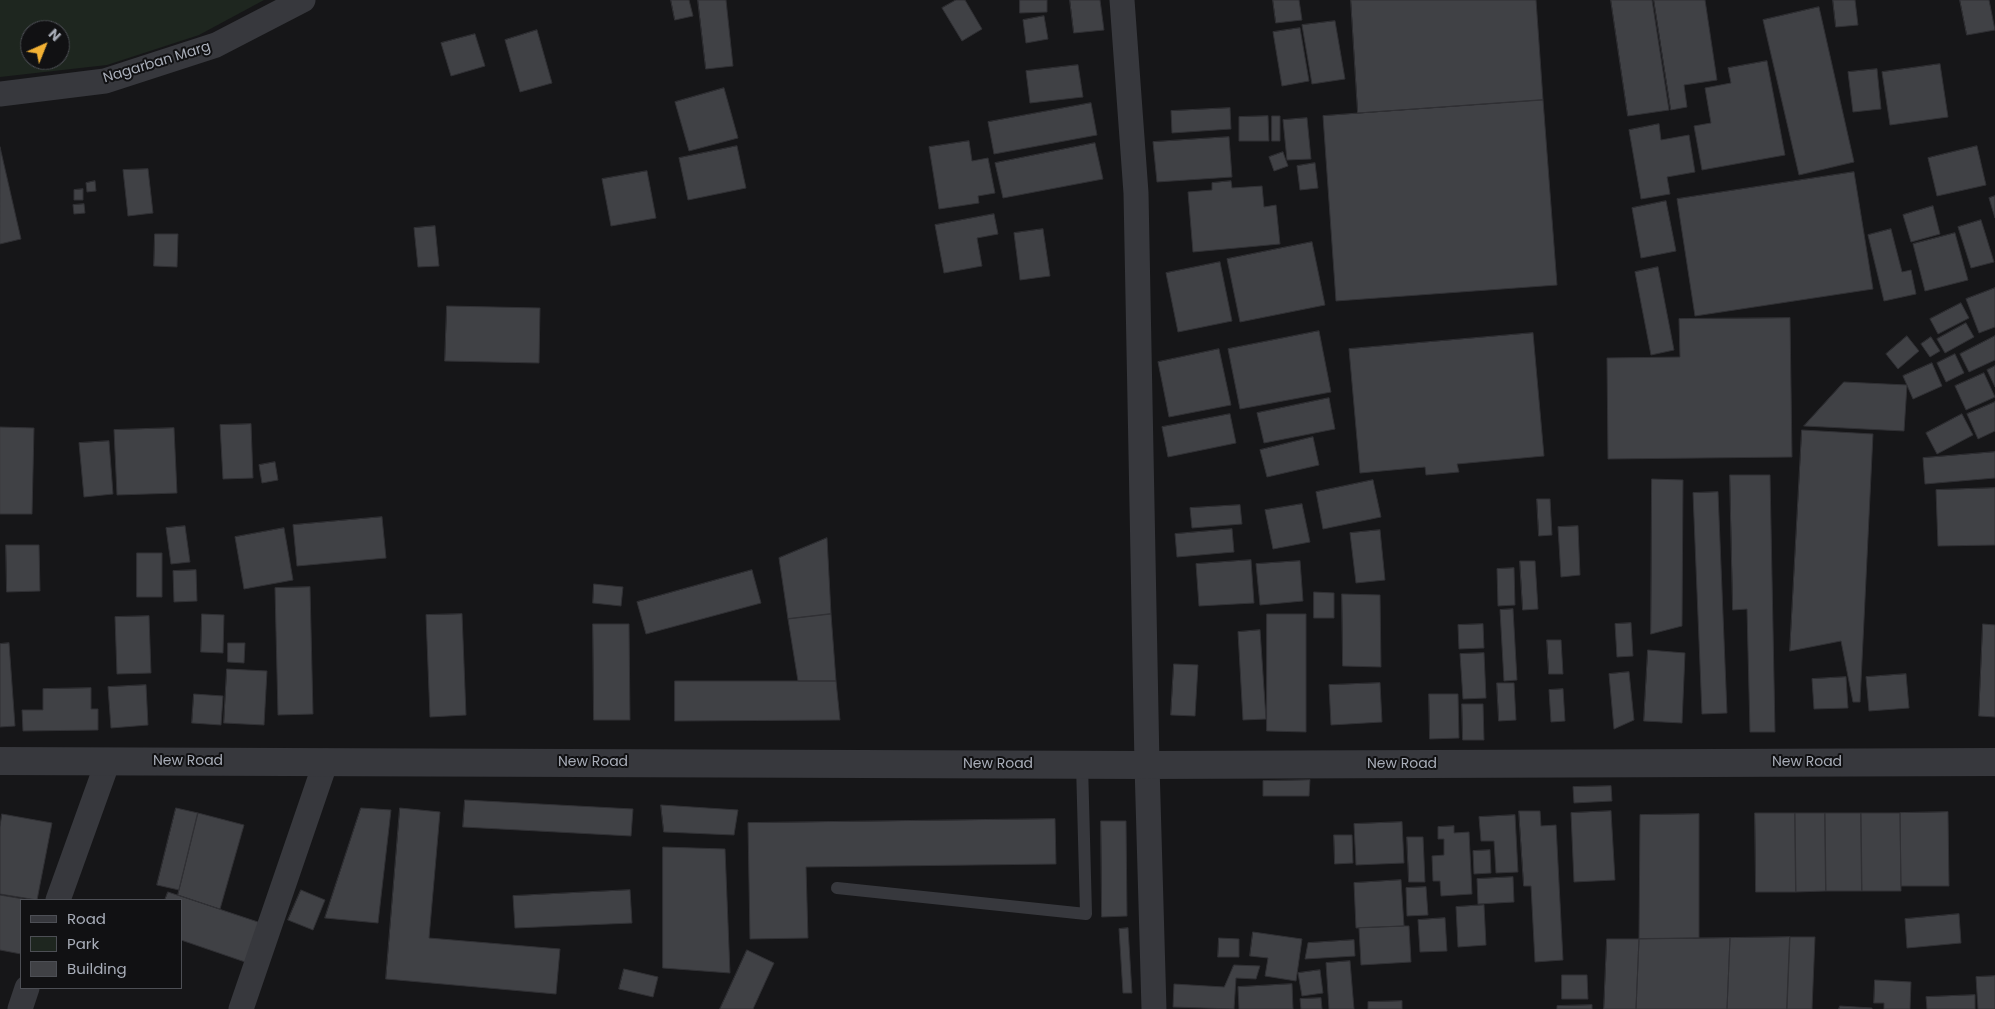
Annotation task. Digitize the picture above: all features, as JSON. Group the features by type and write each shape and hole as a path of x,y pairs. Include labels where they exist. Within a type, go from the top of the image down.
{"street":[{"name":"Nagarban Marg","path":"0,94 105,81 216,45 303,0"},
{"path":"1122,0 1136,193 1147,765 1154,1009"},
{"name":"New Road","path":"0,761 1147,765 1995,762"},
{"path":"58,899 108,761"},
{"path":"240,1009 326,762"},
{"path":"20,1009 27,989"}],"lane":[{"path":"837,888 1086,914 1082,764"}],"green space":[{"path":"0,0 264,0 199,35 107,65 70,69 70,20 20,20 20,70 62,70 0,77"}],"building":[{"path":"671,0 689,0 693,16 675,20"},
{"path":"698,0 726,0 733,66 706,69"},
{"path":"956,0 965,0 982,29 962,41 942,8"},
{"path":"1020,0 1047,0 1047,12 1020,13"},
{"path":"1070,0 1100,0 1104,30 1074,33"},
{"path":"1273,0 1299,0 1302,20 1276,23"},
{"path":"1351,0 1536,0 1543,100 1358,113"},
{"path":"1611,0 1652,0 1669,110 1628,116"},
{"path":"1654,0 1705,0 1717,80 1684,85 1687,107 1671,110"},
{"path":"1833,0 1855,0 1858,25 1836,27"},
{"path":"1960,0 1989,0 1995,30 1967,35"},
{"path":"1819,7 1854,162 1799,175 1763,20"},
{"path":"1044,16 1048,39 1026,43 1023,20"},
{"path":"1335,21 1345,79 1312,84 1302,25"},
{"path":"1300,28 1309,81 1282,86 1273,32"},
{"path":"537,30 552,83 520,92 505,40"},
{"path":"475,34 485,66 451,76 441,43"},
{"path":"1767,61 1785,155 1702,170 1694,126 1711,123 1705,88 1731,83 1728,68"},
{"path":"1940,64 1948,117 1890,125 1882,72"},
{"path":"1078,65 1083,97 1030,103 1026,71"},
{"path":"1877,69 1881,109 1853,112 1848,72"},
{"path":"724,88 738,138 689,151 675,102"},
{"path":"1543,100 1557,285 1336,301 1323,116"},
{"path":"1091,103 1097,135 994,154 988,122"},
{"path":"1230,108 1231,129 1172,133 1171,111"},
{"path":"1268,116 1269,141 1239,141 1239,117"},
{"path":"1272,116 1280,116 1280,141 1272,141"},
{"path":"1307,118 1311,159 1287,160 1283,120"},
{"path":"1659,124 1661,140 1689,135 1695,172 1667,177 1670,194 1641,199 1629,130"},
{"path":"1229,137 1232,177 1157,182 1153,142"},
{"path":"969,141 972,161 988,158 995,193 978,196 979,203 939,209 929,147"},
{"path":"1095,143 1103,179 1003,198 995,163"},
{"path":"737,146 746,188 688,200 679,158"},
{"path":"1977,146 1986,185 1937,196 1928,158"},
{"path":"0,147 21,239 0,244"},
{"path":"1283,152 1288,166 1274,171 1269,157"},
{"path":"1315,163 1318,188 1300,190 1297,166"},
{"path":"148,169 153,213 128,216 123,170"},
{"path":"647,171 656,218 611,226 602,179"},
{"path":"1854,172 1873,289 1695,316 1677,199"},
{"path":"95,181 96,191 87,192 86,183"},
{"path":"1231,181 1232,188 1262,186 1264,207 1276,205 1280,244 1193,252 1188,192 1212,190 1212,183"},
{"path":"83,189 83,200 74,200 74,190"},
{"path":"1995,196 1995,218 1989,198"},
{"path":"1666,201 1676,251 1641,258 1632,208"},
{"path":"84,204 85,213 74,214 73,205"},
{"path":"1933,206 1940,234 1911,242 1903,215"},
{"path":"994,214 998,234 977,238 982,266 944,273 935,225"},
{"path":"1981,220 1994,262 1971,268 1958,227"},
{"path":"435,226 439,266 418,267 414,228"},
{"path":"1043,229 1050,276 1020,280 1014,233"},
{"path":"1891,229 1902,272 1911,270 1916,294 1884,301 1868,235"},
{"path":"1955,233 1968,280 1925,291 1913,244"},
{"path":"155,234 178,234 177,267 154,266"},
{"path":"1312,242 1325,305 1240,322 1227,259"},
{"path":"1220,262 1232,321 1178,332 1166,273"},
{"path":"1658,267 1674,350 1651,355 1635,272"},
{"path":"1995,288 1995,327 1979,333 1966,299"},
{"path":"1961,303 1969,318 1938,334 1930,319"},
{"path":"447,306 540,308 539,363 445,361"},
{"path":"1790,318 1792,457 1608,459 1607,358 1680,357 1679,319"},
{"path":"1966,323 1974,337 1945,353 1937,339"},
{"path":"1319,331 1331,392 1240,409 1228,349"},
{"path":"1533,333 1544,456 1457,464 1459,472 1426,475 1425,467 1360,473 1349,349"},
{"path":"1907,336 1919,351 1898,369 1886,354"},
{"path":"1995,336 1995,360 1969,372 1960,354"},
{"path":"1931,337 1940,351 1930,357 1921,344"},
{"path":"1219,349 1231,405 1169,417 1158,362"},
{"path":"1955,354 1964,373 1946,382 1937,363"},
{"path":"1932,363 1942,386 1913,399 1903,376"},
{"path":"1995,366 1995,387 1987,370"},
{"path":"1984,373 1995,397 1966,410 1955,386"},
{"path":"1844,382 1907,385 1904,431 1804,426"},
{"path":"1329,398 1335,429 1264,443 1257,413"},
{"path":"1995,402 1995,431 1978,439 1967,414"},
{"path":"1230,414 1236,443 1168,457 1162,427"},
{"path":"1962,414 1973,435 1937,454 1926,433"},
{"path":"251,424 253,478 223,479 220,425"},
{"path":"0,427 34,428 32,514 0,514"},
{"path":"174,428 177,493 117,495 114,430"},
{"path":"1802,430 1873,434 1860,702 1853,702 1841,641 1790,651"},
{"path":"1313,437 1319,465 1267,477 1260,450"},
{"path":"109,441 113,494 84,497 79,443"},
{"path":"1995,452 1995,478 1925,484 1923,458"},
{"path":"275,462 278,480 262,483 259,465"},
{"path":"1730,475 1770,475 1775,732 1750,732 1747,609 1733,610"},
{"path":"1652,479 1683,480 1682,626 1651,634"},
{"path":"1373,480 1381,517 1323,529 1316,492"},
{"path":"1995,488 1995,545 1938,546 1936,490"},
{"path":"1718,492 1727,713 1702,714 1693,493"},
{"path":"1537,499 1550,499 1552,535 1539,536"},
{"path":"1302,504 1310,542 1273,549 1265,510"},
{"path":"1240,505 1242,524 1192,528 1190,508"},
{"path":"382,517 386,558 297,566 293,525"},
{"path":"185,526 190,562 171,564 166,528"},
{"path":"1578,526 1580,575 1561,577 1558,527"},
{"path":"284,528 293,580 244,589 235,537"},
{"path":"1232,529 1234,552 1177,557 1175,534"},
{"path":"1380,530 1385,580 1356,583 1350,533"},
{"path":"827,538 831,614 788,619 779,558"},
{"path":"6,545 39,545 40,591 7,592"},
{"path":"137,553 162,553 162,597 137,597"},
{"path":"1251,560 1254,603 1199,606 1196,564"},
{"path":"1300,561 1303,601 1260,605 1256,564"},
{"path":"1520,561 1535,561 1538,609 1523,610"},
{"path":"1514,568 1515,605 1498,606 1497,569"},
{"path":"196,570 197,601 174,602 173,571"},
{"path":"752,570 761,603 646,634 637,602"},
{"path":"594,584 623,587 621,606 593,603"},
{"path":"310,587 313,714 278,715 275,588"},
{"path":"1314,592 1334,593 1334,618 1314,618"},
{"path":"1342,594 1380,595 1381,667 1343,666"},
{"path":"1513,609 1517,680 1504,681 1500,610"},
{"path":"202,614 224,615 223,653 201,652"},
{"path":"462,614 466,715 430,717 426,615"},
{"path":"831,614 836,681 798,681 788,619"},
{"path":"1267,614 1306,614 1306,732 1267,731"},
{"path":"149,616 151,673 117,674 115,617"},
{"path":"1631,623 1633,656 1617,657 1615,624"},
{"path":"593,624 629,624 630,720 594,720"},
{"path":"1483,624 1484,648 1459,649 1458,625"},
{"path":"1983,624 1995,625 1995,717 1979,716"},
{"path":"1260,630 1266,719 1243,720 1238,632"},
{"path":"1547,640 1561,640 1563,674 1549,674"},
{"path":"9,643 15,726 0,727 0,644"},
{"path":"228,643 245,643 244,663 228,662"},
{"path":"1648,650 1685,653 1682,723 1644,721"},
{"path":"1484,653 1486,698 1463,699 1460,654"},
{"path":"1174,664 1198,665 1195,716 1171,715"},
{"path":"227,669 267,671 264,725 224,723"},
{"path":"1629,672 1634,720 1614,729 1609,674"},
{"path":"1906,674 1909,708 1869,711 1866,677"},
{"path":"1846,677 1848,708 1814,709 1812,679"},
{"path":"675,681 836,681 840,720 675,721"},
{"path":"1380,683 1382,722 1331,725 1329,685"},
{"path":"1497,683 1514,683 1516,720 1499,721"},
{"path":"146,685 148,725 111,728 108,687"},
{"path":"91,688 91,709 98,709 98,730 23,731 22,710 43,710 43,689"},
{"path":"1563,689 1565,721 1551,722 1549,690"},
{"path":"194,694 223,696 221,725 192,723"},
{"path":"1429,694 1458,694 1459,738 1430,739"},
{"path":"1462,704 1483,704 1484,740 1463,740"},
{"path":"1310,780 1309,796 1263,796 1263,781"},
{"path":"1611,786 1612,801 1574,803 1573,787"},
{"path":"465,800 633,809 631,836 463,827"},
{"path":"661,805 738,810 734,835 664,832"},
{"path":"176,808 198,813 179,890 157,885"},
{"path":"361,808 391,810 378,923 325,918"},
{"path":"400,808 440,812 429,938 560,949 556,994 386,979"},
{"path":"1519,811 1540,811 1541,826 1556,825 1563,960 1535,962 1531,886 1524,886"},
{"path":"1611,811 1615,880 1574,882 1571,813"},
{"path":"1948,812 1949,886 1901,886 1900,813"},
{"path":"198,813 244,825 220,909 178,895"},
{"path":"1755,813 1795,813 1796,892 1756,892"},
{"path":"1795,813 1825,813 1826,891 1796,892"},
{"path":"1825,813 1861,813 1862,891 1826,891"},
{"path":"1861,813 1900,813 1901,891 1862,891"},
{"path":"2,814 52,823 37,899 0,894 0,827"},
{"path":"1699,814 1699,938 1639,939 1640,815"},
{"path":"1515,815 1518,872 1496,873 1494,841 1481,841 1479,817"},
{"path":"1055,819 1056,864 806,867 808,938 750,939 748,823"},
{"path":"1101,821 1126,821 1127,916 1102,917"},
{"path":"1402,822 1404,863 1356,865 1354,824"},
{"path":"1454,826 1454,833 1469,832 1472,894 1441,896 1440,881 1433,881 1432,856 1444,855 1444,839 1438,839 1438,827"},
{"path":"1334,835 1352,835 1353,863 1335,864"},
{"path":"1407,837 1423,837 1425,882 1409,882"},
{"path":"663,847 725,849 730,973 663,968"},
{"path":"1490,850 1491,873 1474,874 1473,851"},
{"path":"1513,877 1514,902 1478,904 1477,879"},
{"path":"1401,880 1404,926 1356,928 1354,883"},
{"path":"1426,887 1428,915 1407,916 1406,888"},
{"path":"301,890 325,900 313,930 288,920"},
{"path":"630,890 632,923 515,928 513,896"},
{"path":"168,892 261,923 248,963 182,940 182,899 165,899"},
{"path":"0,895 23,899 20,899 20,954 0,950"},
{"path":"1484,905 1486,945 1458,947 1456,907"},
{"path":"1959,914 1961,943 1907,948 1905,919"},
{"path":"1445,918 1447,951 1420,952 1418,920"},
{"path":"1409,926 1411,962 1361,965 1359,928"},
{"path":"1128,928 1132,993 1123,993 1119,929"},
{"path":"1253,932 1302,939 1296,981 1265,976 1268,958 1250,956"},
{"path":"1790,937 1815,937 1812,1009 1787,1009"},
{"path":"1790,937 1787,1009 1727,1009 1730,938"},
{"path":"1219,938 1239,939 1239,957 1218,957"},
{"path":"1730,938 1727,1009 1636,1009 1639,939"},
{"path":"1607,939 1639,939 1636,1009 1604,1009"},
{"path":"1354,940 1355,956 1305,959 1308,943"},
{"path":"747,950 774,963 753,1009 720,1009"},
{"path":"1350,961 1354,1009 1329,1009 1326,963"},
{"path":"1234,965 1260,966 1256,979 1236,978 1234,1009 1173,1007 1174,984 1224,987"},
{"path":"624,969 658,977 653,997 619,989"},
{"path":"1320,970 1323,993 1302,996 1298,973"},
{"path":"1562,975 1587,975 1588,999 1562,999"},
{"path":"1995,976 1995,1009 1978,1009 1976,977"},
{"path":"1875,980 1911,982 1910,1009 1884,1009 1884,1003 1874,1003"},
{"path":"1292,984 1293,1009 1239,1009 1238,987"},
{"path":"1975,995 1975,1009 1927,1009 1926,997"},
{"path":"1321,998 1322,1009 1301,1009 1300,999"},
{"path":"1402,1001 1402,1009 1368,1009 1368,1002"},
{"path":"1592,1005 1592,1009 1557,1009 1557,1006"},
{"path":"1840,1006 1872,1008 1872,1009 1839,1009"}]}
